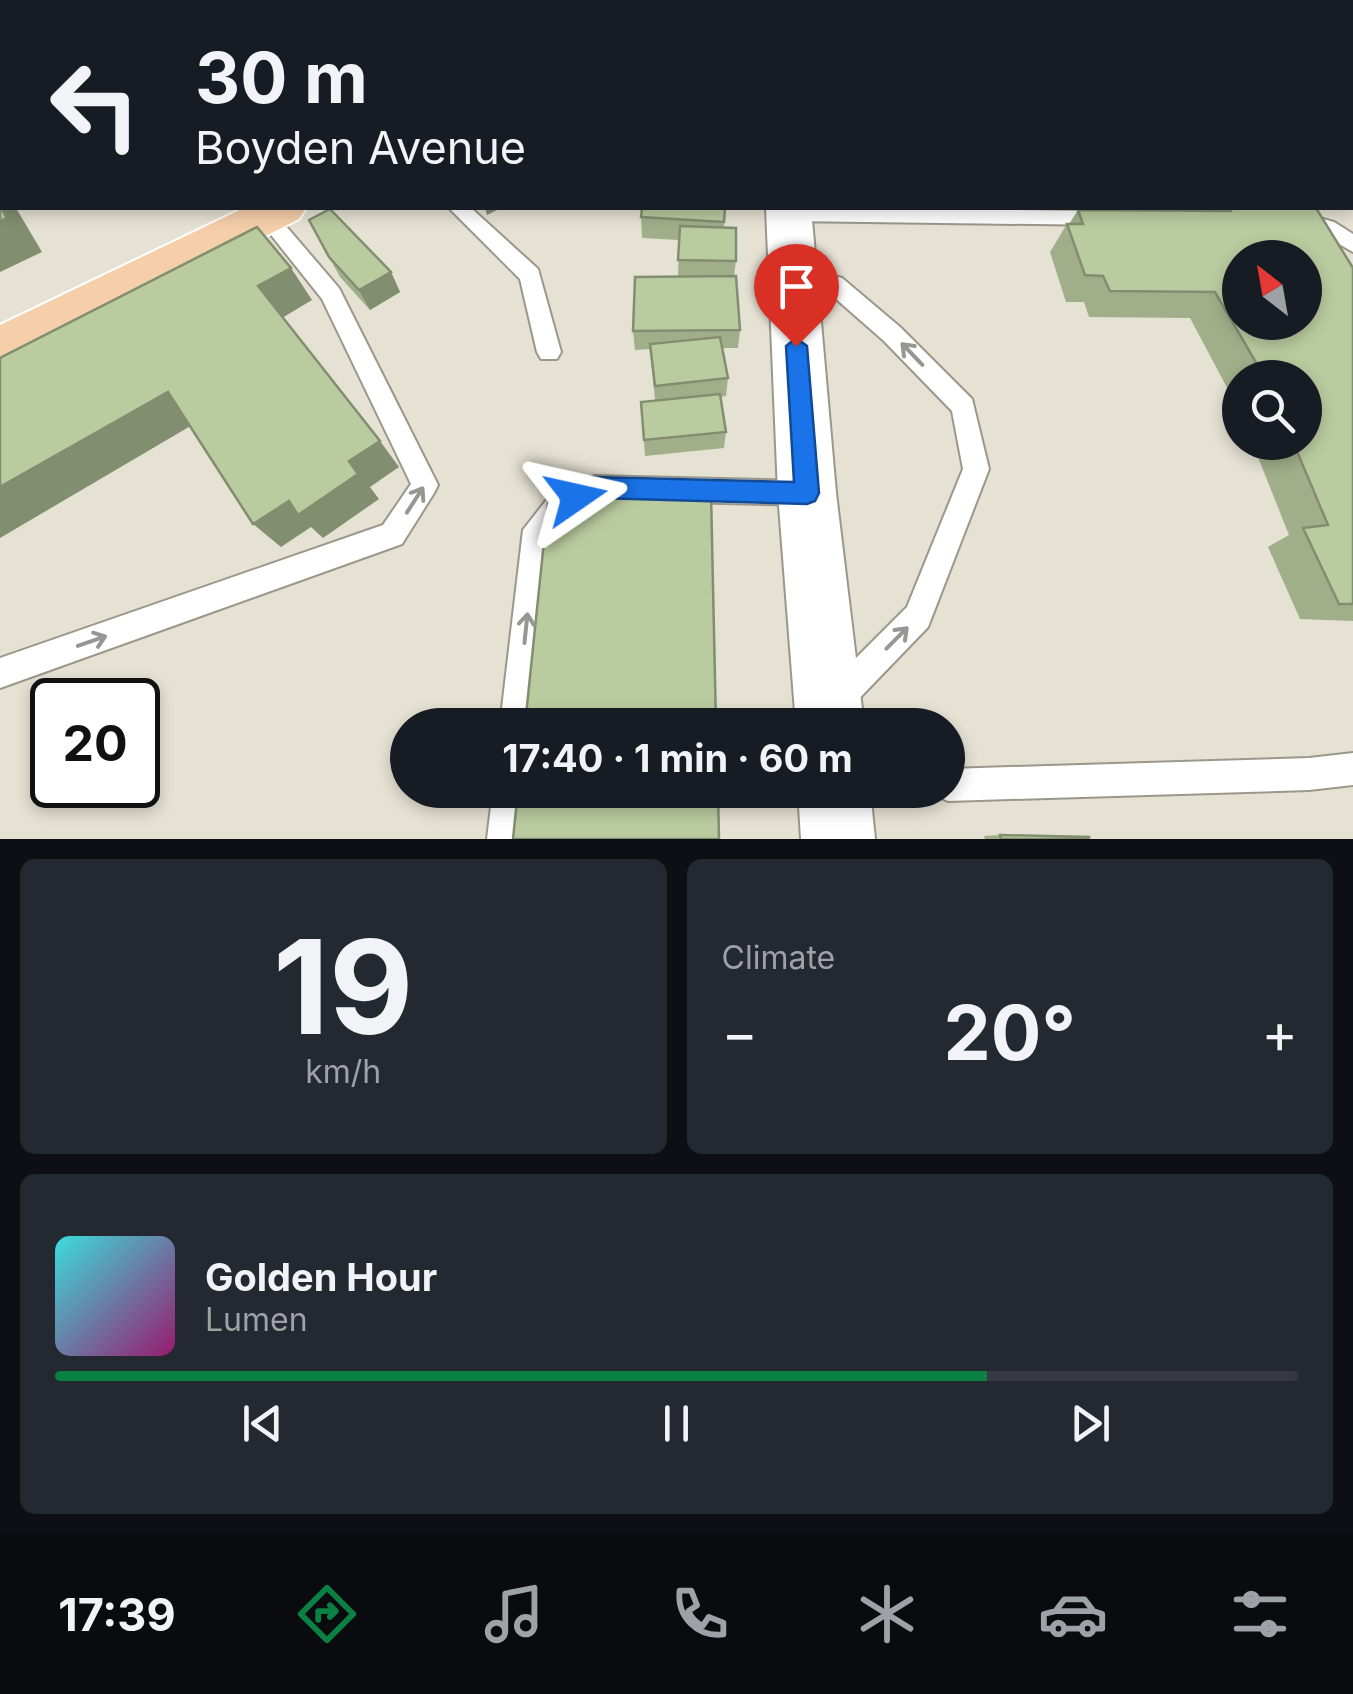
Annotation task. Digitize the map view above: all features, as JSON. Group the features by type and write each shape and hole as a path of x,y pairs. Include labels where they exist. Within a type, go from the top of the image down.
{"main road":[{"path":"0,349 274,212"}],"street":[{"path":"788,211 807,493 829,708"},
{"path":"835,808 838,839"}],"lane":[{"path":"462,210 530,275 549,352"},
{"path":"788,211 1139,218"},
{"path":"0,673 392,535 425,486 331,294 274,212"},
{"path":"1269,217 1298,218 1327,227 1353,244"},
{"path":"791,273 834,284 892,334 962,406 976,469 918,617 837,708"},
{"path":"518,708 537,530 557,507 594,488 807,493"},
{"path":"965,784 1309,774 1353,769"},
{"path":"504,839 507,808"}],"building":[{"path":"331,210 391,272 359,290 329,257 309,220"},
{"path":"642,210 725,210 724,222 641,217"},
{"path":"1078,210 1317,210 1353,268 1353,604 1339,604 1303,528 1328,525 1301,460 1322,460 1322,360 1255,360 1243,340 1322,340 1322,240 1222,240 1222,304 1215,292 1110,291 1103,276 1085,275 1067,224 1083,224"},
{"path":"680,226 736,228 736,261 678,260"},
{"path":"257,227 291,268 258,286 380,441 349,461 358,474 298,515 289,501 253,524 168,392 0,487 0,358"},
{"path":"736,276 740,330 633,331 635,277"},
{"path":"720,337 728,378 655,386 650,344"},
{"path":"720,394 726,432 644,440 641,402"},
{"path":"549,493 711,493 716,708 527,708"},
{"path":"516,808 718,808 719,839 513,839"},
{"path":"1000,835 1089,837 1089,839 1001,839"}],"route":[{"path":"576,497 594,488 807,493 796,346"}]}
